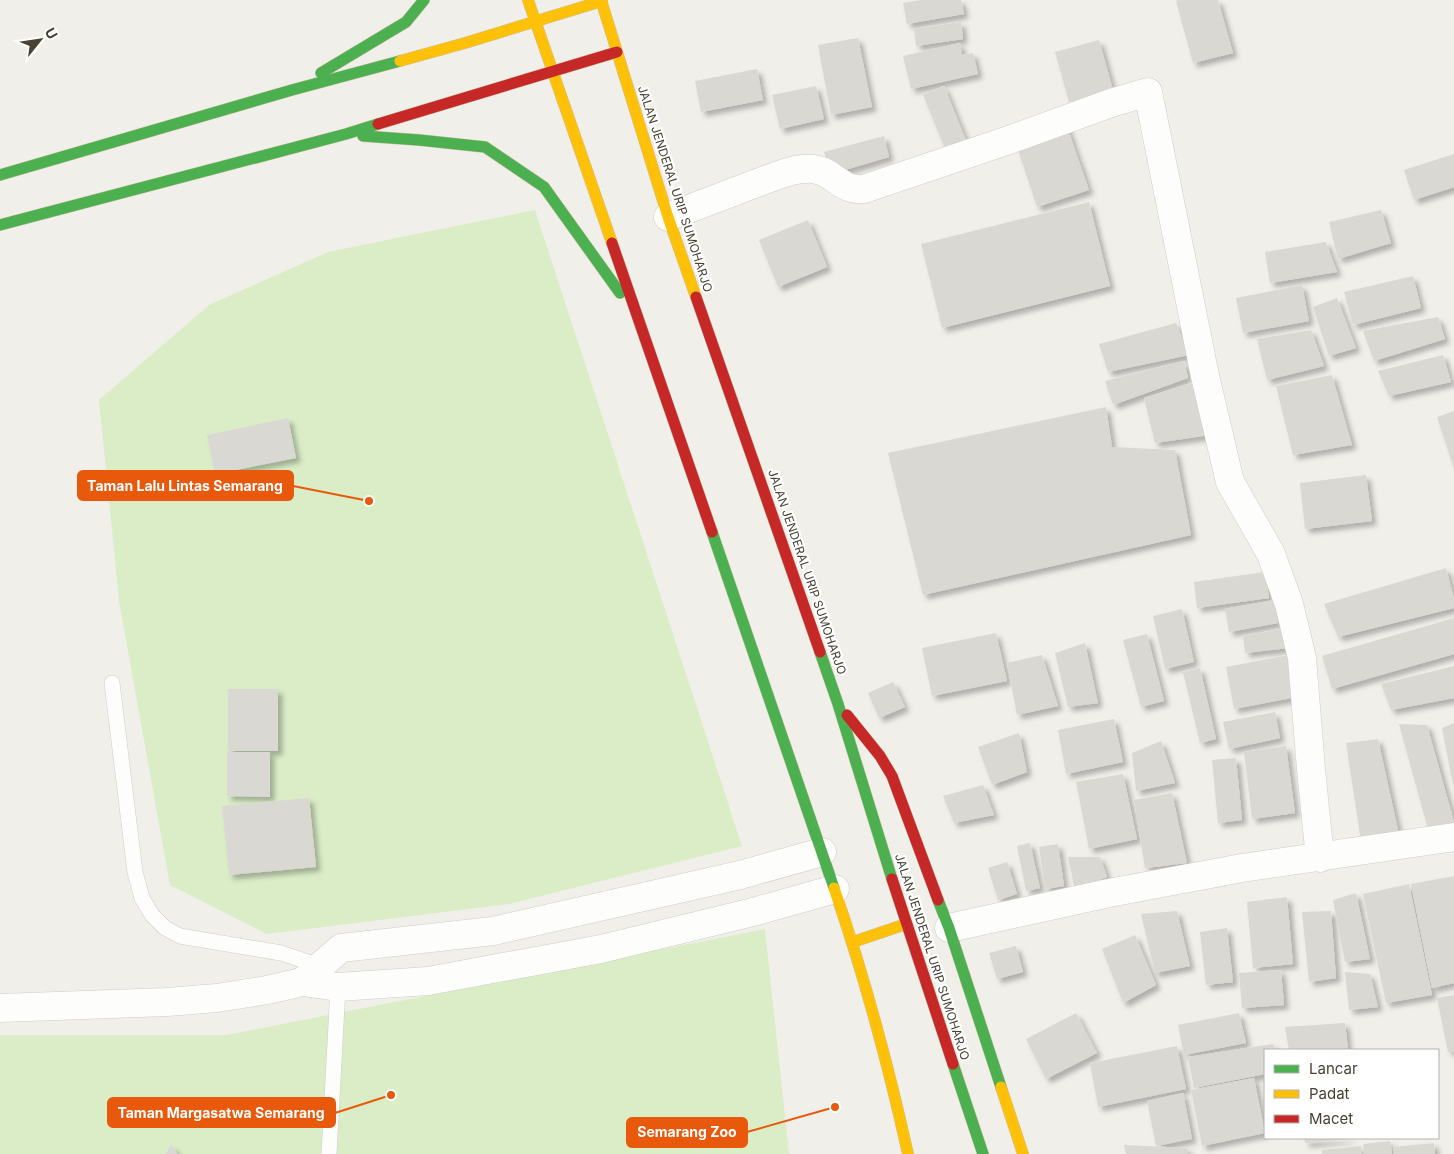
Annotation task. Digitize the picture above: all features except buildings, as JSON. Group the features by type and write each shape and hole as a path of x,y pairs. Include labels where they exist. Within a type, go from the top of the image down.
{"highway":[{"path":"292,90 406,22 424,0"},
{"path":"528,0 534,22 853,942 895,1095 908,1154"},
{"path":"0,175 534,22 602,0"},
{"name":"JALAN JENDERAL URIP SUMOHARJO","path":"602,0 668,217 838,704 906,924 983,1154"},
{"path":"0,225 346,134 617,52"},
{"path":"346,134 485,148 544,187 638,318"},
{"path":"838,704 880,756 892,776 950,928 1023,1154"},
{"path":"853,942 906,924"}],"street":[{"path":"668,217 776,176 799,170 813,169 820,171 828,174 846,187 864,190 1111,103 1148,92 1205,376 1230,482 1271,554 1289,604 1302,658 1310,769 1320,858"},
{"path":"950,928 1108,893 1242,868 1454,837"},
{"path":"0,1008 158,1002 217,998 268,990 311,974 341,948 493,931 740,875 822,852"},
{"path":"311,974 338,987 428,981 600,949 753,912 835,889"}],"lane":[{"path":"112,683 135,872 142,898 152,915 165,928 180,936 281,953 311,974"},
{"path":"329,1154 338,987"}],"green space":[{"path":"535,210 742,846 509,904 267,934 170,885 119,601 99,400 209,305 328,252"},
{"path":"765,929 789,1154 0,1154 0,1035 227,1035"}],"traffic: fast":[{"path":"321,73 406,22 424,0"},
{"path":"0,175 292,90 400,61"},
{"path":"0,225 378,124"},
{"path":"363,136 485,147 544,187 620,293"},
{"path":"712,532 834,888"},
{"path":"820,652 892,879"},
{"path":"938,900 1001,1087"},
{"path":"953,1064 983,1154"}],"traffic: slow":[{"path":"528,0 612,243"},
{"path":"601,0 668,217 696,297"},
{"path":"400,61 602,1"},
{"path":"834,888 875,1020 908,1154"},
{"path":"853,942 906,924"},
{"path":"1001,1087 1023,1154"}],"traffic: jam":[{"path":"378,124 617,52"},
{"path":"612,243 712,532"},
{"path":"696,297 820,652"},
{"path":"847,715 880,756 892,776 938,900"},
{"path":"892,879 953,1064"}],"place":[{"name":"Taman Lalu Lintas Semarang","path":"369,501"},
{"name":"Taman Margasatwa Semarang","path":"391,1095"},
{"name":"Semarang Zoo","path":"835,1107"}]}
